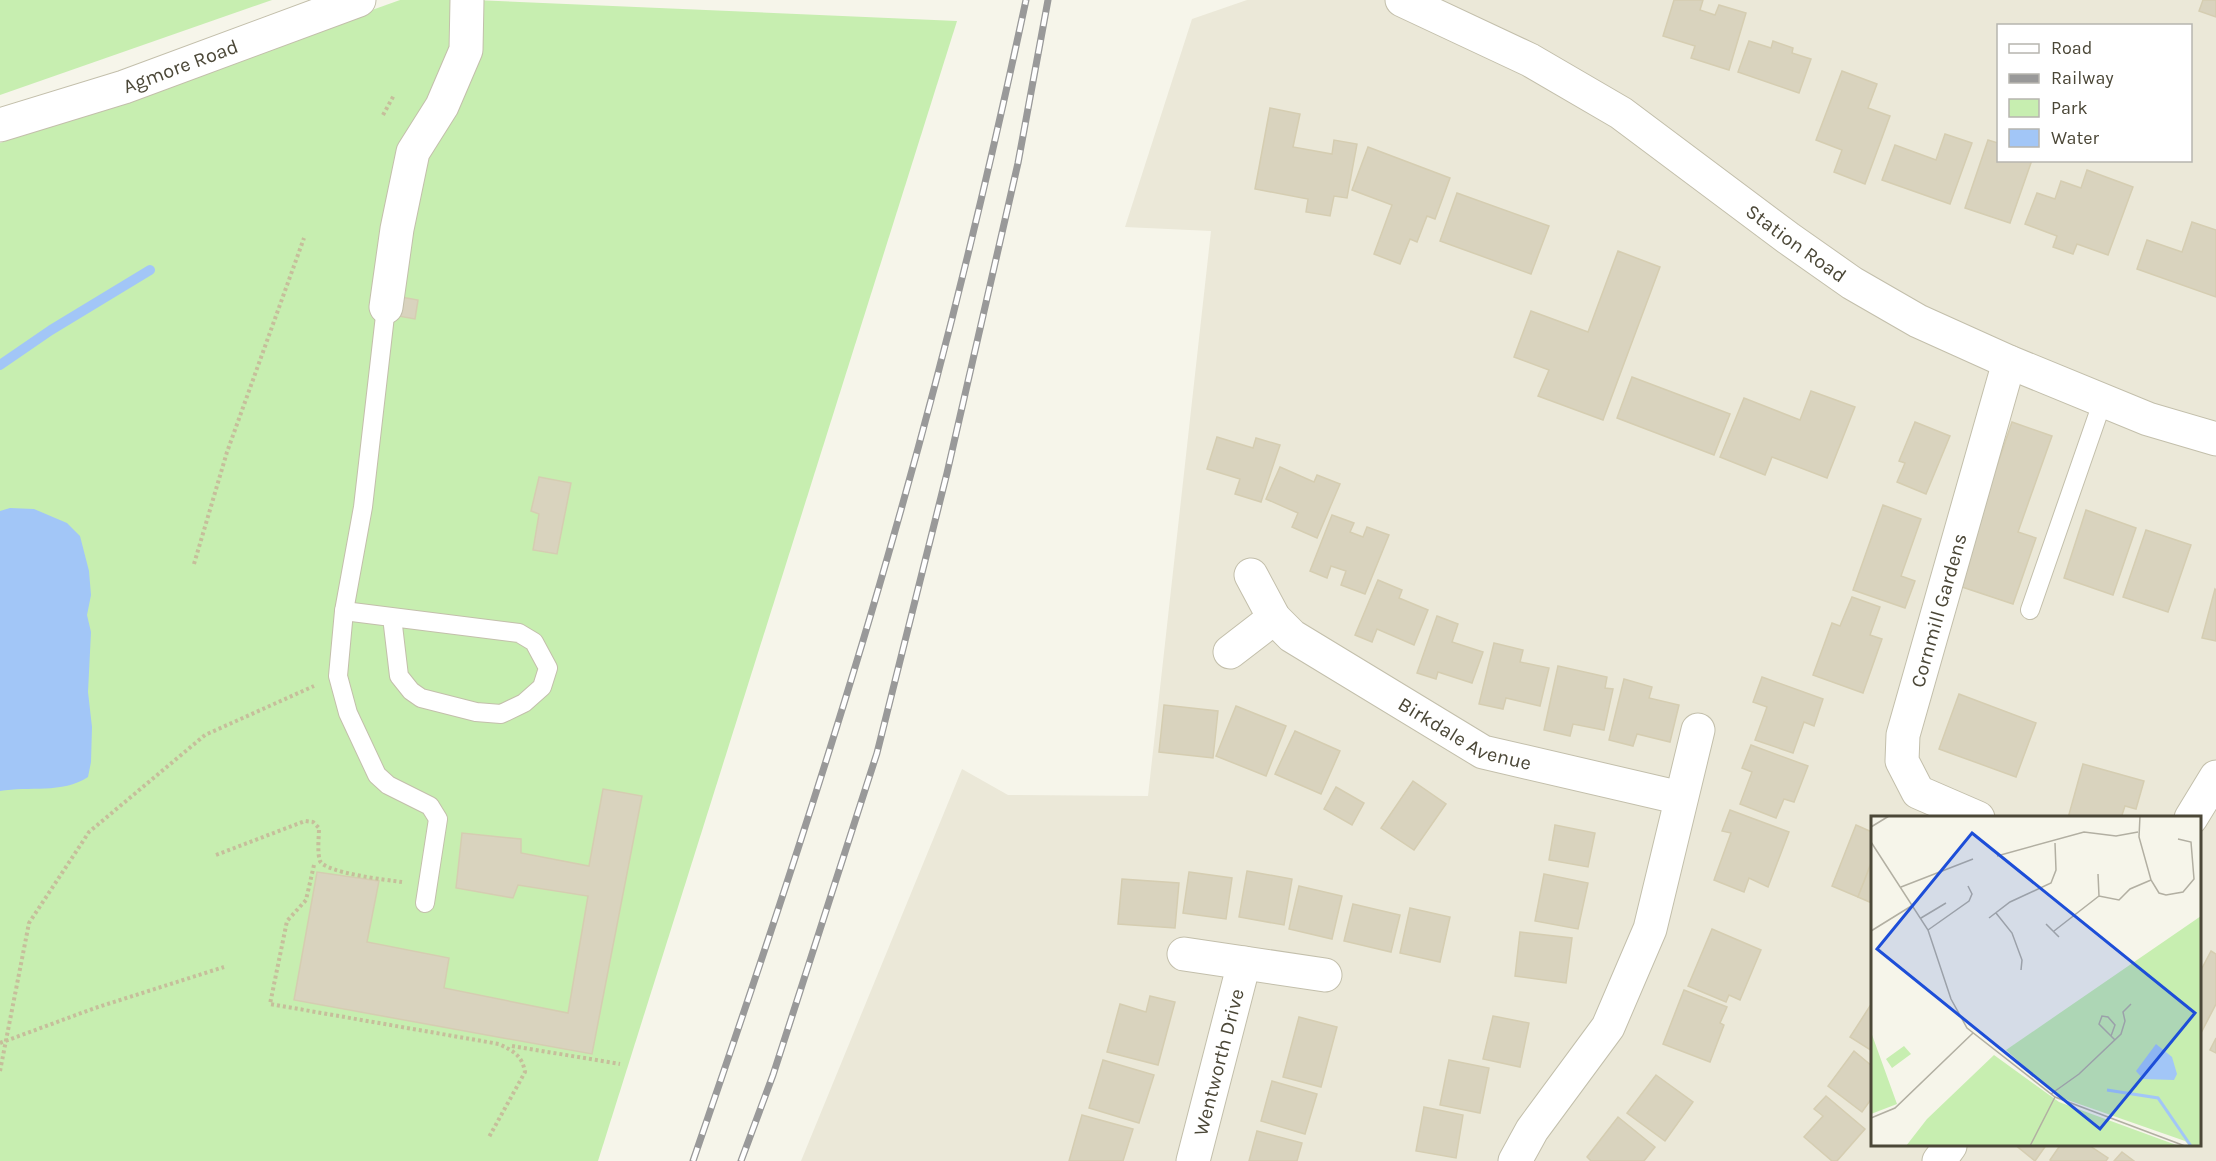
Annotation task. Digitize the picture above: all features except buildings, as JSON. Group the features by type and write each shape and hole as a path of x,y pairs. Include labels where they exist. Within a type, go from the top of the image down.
{"street":[{"name":"Agmore Road","path":"0,125 124,87 358,0"},
{"path":"386,307 397,230 413,152 442,106 466,50 467,0"},
{"name":"Station Road","path":"1402,0 1530,60 1620,113 1852,283 1918,321 2009,362 2148,419 2216,439"},
{"name":"Cornmill Gardens","path":"1973,816 1918,792 1902,761 1903,735 2009,362"},
{"name":"Birkdale Avenue","path":"1251,574 1274,618 1292,636 1483,752 1681,798"},
{"path":"1230,652 1274,618"},
{"path":"1515,1161 1532,1130 1608,1027 1650,929 1698,730"},
{"path":"2191,816 2216,777"},
{"name":"Wentworth Drive","path":"1184,954 1325,975"},
{"name":"Wentworth Drive","path":"1193,1161 1244,963"}],"lane":[{"path":"386,307 363,507 344,611 338,676 348,713 377,775 388,785 430,806 438,819 425,903"},
{"path":"2030,610 2103,400"},
{"path":"344,611 392,617 519,633 534,642 548,668 542,687 524,703 501,714 476,712 421,698 411,691 399,676 392,617"}],"path":[{"path":"383,115 394,95"},
{"path":"194,564 227,452 304,238"},
{"path":"0,1071 29,923 89,832 205,735 338,676"},
{"path":"216,855 305,821 313,822 319,828 319,859 324,866 338,871 413,885"},
{"path":"314,866 306,900 287,921 270,1004 499,1044 513,1051 523,1061 525,1072 489,1137"},
{"path":"0,1043 95,1008 224,967"},
{"path":"512,1046 620,1064"}],"shaded area":[{"path":"1247,0 2216,0 2216,1161 801,1161 962,769 1008,795 1148,796 1211,231 1125,227 1192,19"}],"green space":[{"path":"0,0 272,0 0,95"},
{"path":"400,0 474,0 957,21 598,1161 0,1161 0,143"}],"water":[{"path":"10,508 34,509 67,523 80,536 89,571 91,595 87,615 91,632 88,692 92,727 91,762 88,777 67,786 0,791 0,511"}],"waterway":[{"path":"0,365 51,330 150,270"}],"railway":[{"path":"693,1161 798,847 895,531 965,267 1026,0"},
{"path":"741,1161 773,1075 877,753 947,473 1018,163 1048,0"}]}
